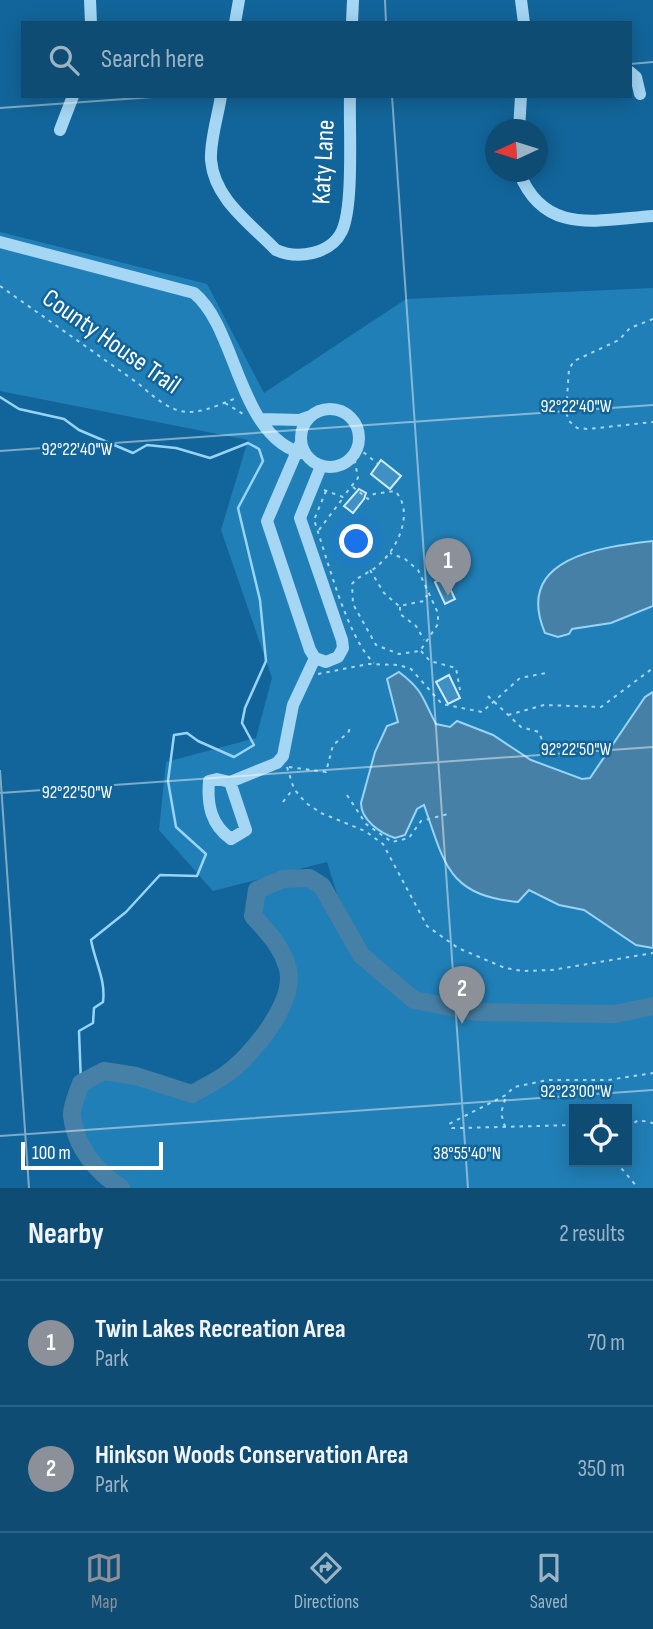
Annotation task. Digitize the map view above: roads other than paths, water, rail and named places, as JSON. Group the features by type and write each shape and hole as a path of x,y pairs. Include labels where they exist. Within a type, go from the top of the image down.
{"street":[{"path":"90,0 91,21"},
{"path":"235,21 239,0"},
{"path":"352,21 353,0"},
{"path":"521,0 524,21"},
{"path":"632,74 636,77 640,94"},
{"path":"60,130 73,98"},
{"name":"Katy Lane","path":"221,98 211,158 214,177 223,196 276,250 287,255 320,251 331,245 343,230 348,196 350,98"},
{"path":"520,119 521,98"},
{"path":"523,182 527,192 549,212 570,219 653,216"},
{"path":"0,242 194,293 209,305 246,394 261,419 321,466 339,466 360,446 357,428 346,414 328,409 300,420 261,419"},
{"path":"230,782 246,830 231,839 214,824 208,793 209,781 217,779 230,782 282,765 288,721 312,664 267,521 300,449 305,423 311,415"},
{"path":"312,664 332,661 343,648 300,518 321,466"}],"waterway":[{"path":"0,397 19,409 64,419 79,430 133,453 147,445 176,448 210,458 248,443 259,449 263,461 238,508 260,600 266,661 245,708 242,723 254,745 234,757 198,741 187,733 174,735 168,781 176,827 206,854 197,876 160,875 126,912 91,940 104,994 103,1002 94,1008 93,1023 79,1031 81,1083"},
{"path":"121,1188 89,1158 74,1128 72,1112 81,1083 104,1071 136,1076 192,1094 225,1075 247,1056 278,1013 289,983 288,969 282,954 253,916 257,890 283,879 309,878 322,886 361,955 414,1000 476,1012 615,1014 653,1006"}],"place":[{"name":"Twin Lakes Recreation Area","path":"448,596"},
{"name":"Hinkson Woods Conservation Area","path":"462,1024"}]}
